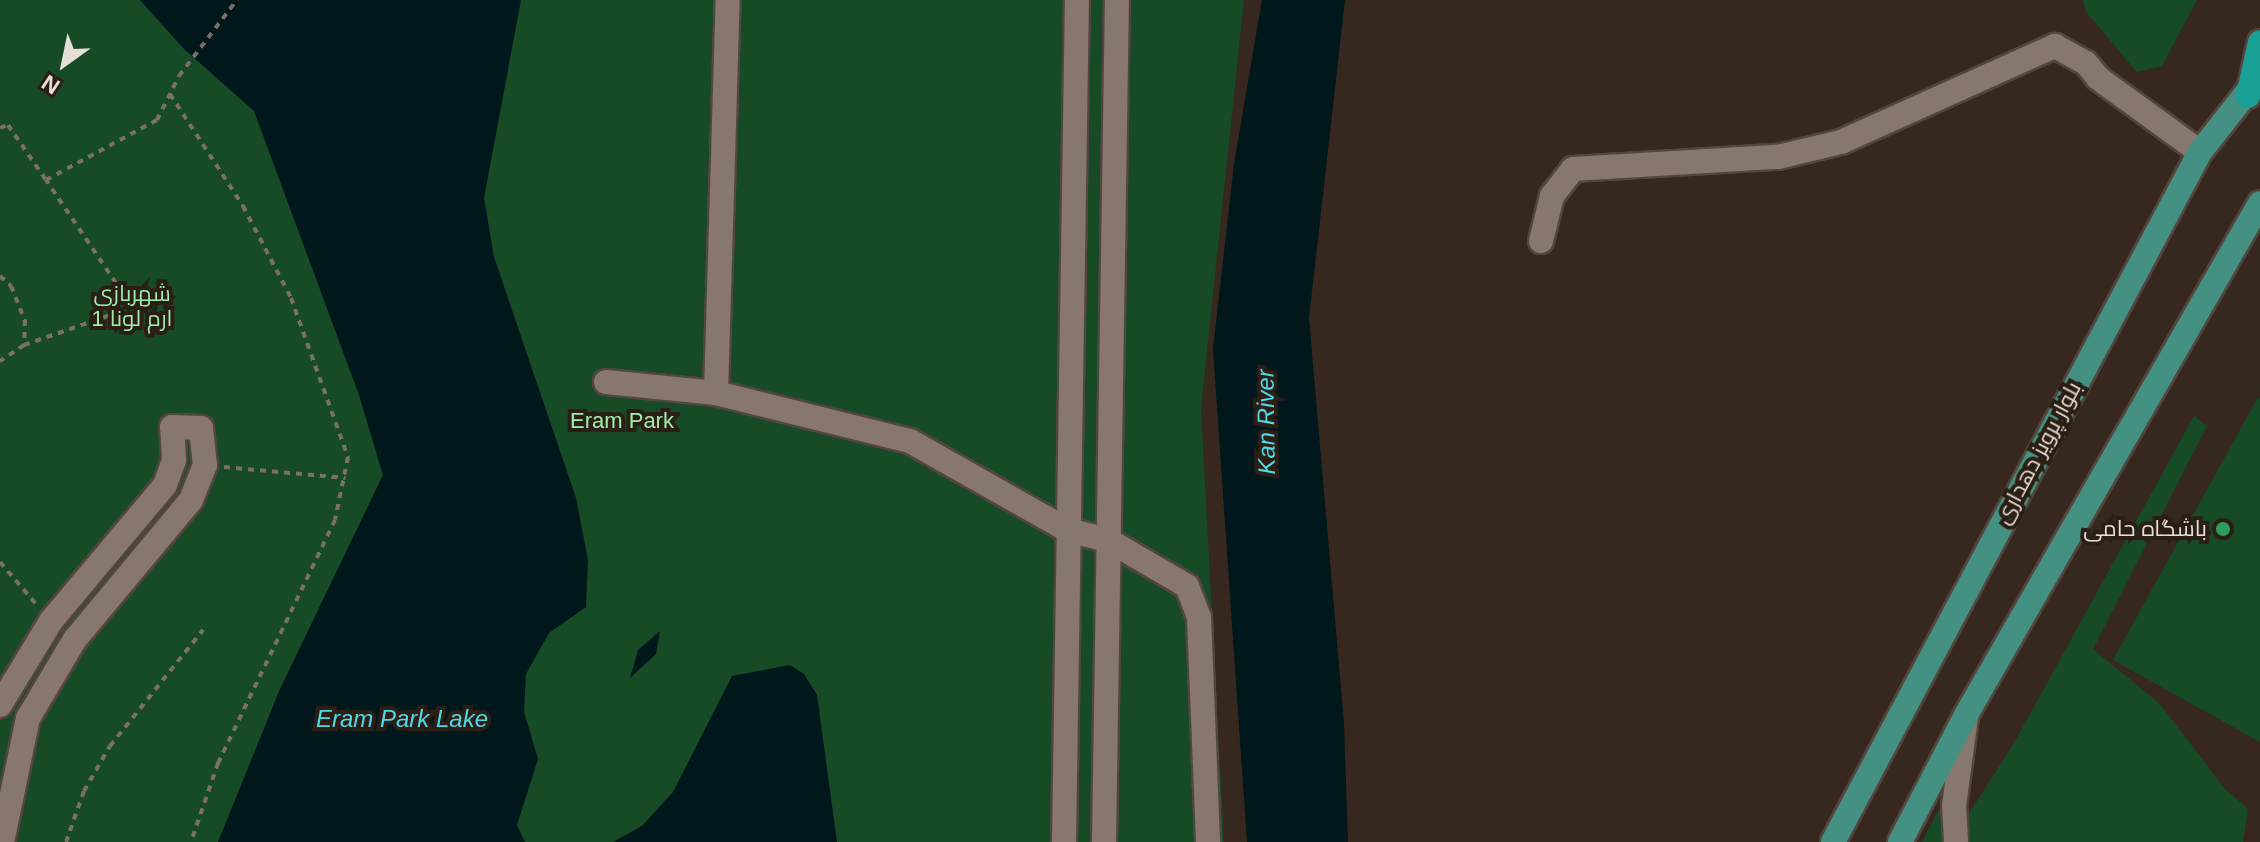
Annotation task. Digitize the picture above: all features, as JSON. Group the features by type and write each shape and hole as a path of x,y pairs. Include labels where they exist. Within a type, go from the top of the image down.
{"highway":[{"path":"2254,86 2260,42"}],"main road":[{"name":"بلوار پرویز دهداری","path":"1833,842 2200,152 2254,86"},
{"path":"1900,842 1966,715 2260,203"}],"street":[{"path":"716,393 728,0"},
{"path":"1064,842 1077,0"},
{"path":"1104,842 1117,0"},
{"path":"1541,241 1552,196 1573,169 1778,157 1841,142 2055,46 2086,63 2098,78 2200,152"},
{"path":"1077,74 1118,72"},
{"path":"606,382 716,393 910,441 1067,530 1108,540 1187,586 1199,617 1208,842"},
{"path":"0,705 51,621 165,485 174,460 172,427 201,428 205,465 191,500 75,639 28,718 2,842"},
{"path":"51,621 75,639"},
{"path":"1956,842 1954,806 1966,715"}],"path":[{"path":"46,180 157,120 179,76 237,0"},
{"path":"170,94 243,206 291,298 348,457 335,520 218,763 191,842"},
{"path":"0,128 8,125 116,283 116,300 110,315 24,345 0,361"},
{"path":"0,276 11,286 25,320 24,345"},
{"path":"205,465 346,478"},
{"path":"0,562 51,621"},
{"path":"66,842 84,791 110,746 203,630"}],"green space":[{"name":"Eram Park","path":"0,0 1244,0 1201,408 1224,842 0,842"},
{"path":"2083,0 2197,0 2162,66 2137,72 2086,12"},
{"name":"باشگاه حامی","path":"2260,398 2260,742 2113,660"},
{"path":"2194,416 2207,426 2093,649 2160,704 2225,789 2248,809 2243,842 1970,842 1966,818 2014,743"},
{"path":"1951,786 1950,842 1922,842"}],"water":[{"name":"Eram Park Lake","path":"140,0 521,0 484,198 494,257 576,498 588,560 586,607 549,633 526,674 524,712 538,759 517,825 525,842 218,842 280,689 383,475 359,395 254,111 184,49"},
{"name":"Kan River","path":"1262,0 1345,0 1309,318 1344,723 1348,842 1247,842 1213,349 1234,164"},
{"path":"660,631 656,654 630,678 638,650"},
{"path":"790,665 804,674 817,695 837,842 613,842 642,826 673,792 732,676"}],"place":[{"name":"باشگاه حامی","path":"2223,529"}],"park label":[{"name":"شهربازی ارم لونا 1","path":"132,306"}]}
